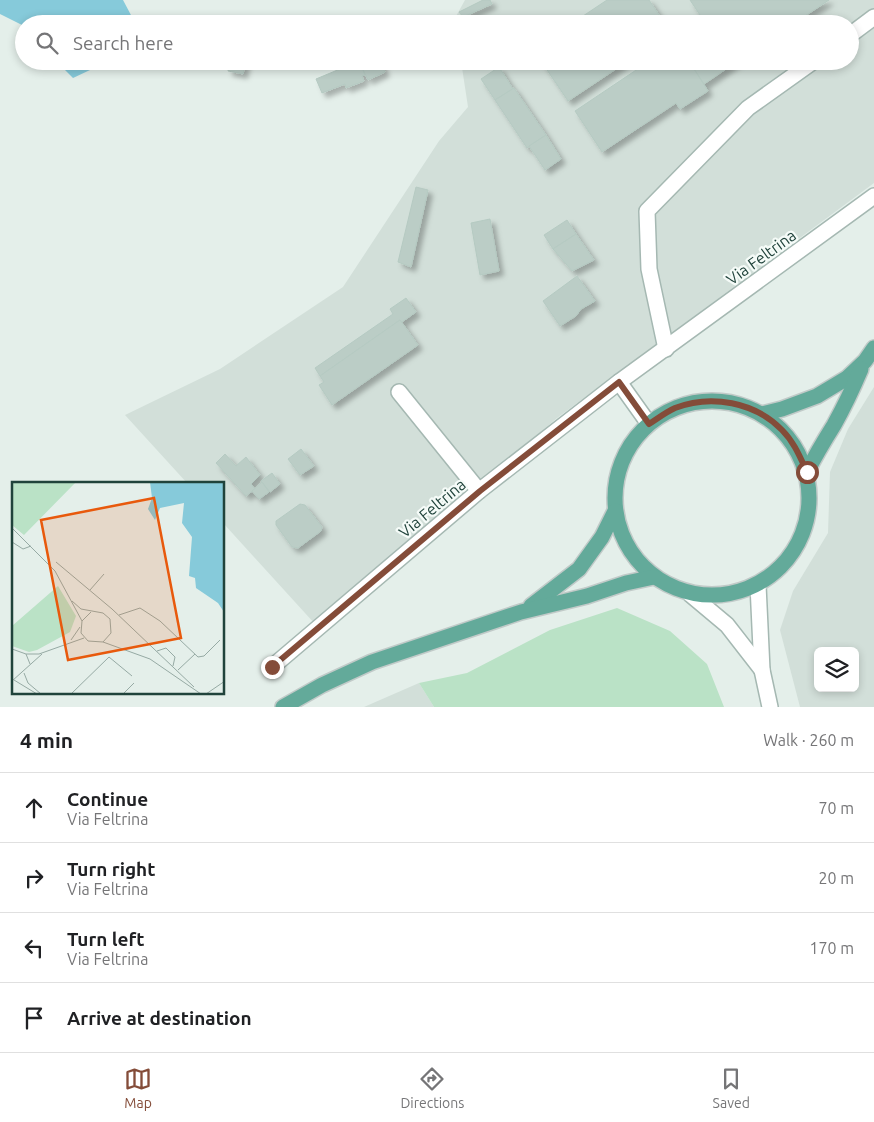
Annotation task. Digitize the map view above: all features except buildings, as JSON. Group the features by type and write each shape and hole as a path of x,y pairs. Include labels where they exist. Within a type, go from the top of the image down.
{"main road":[{"path":"762,414 817,396 848,378 865,361 874,348"},
{"path":"807,472 852,390 865,361"},
{"path":"704,401 734,403 762,414 787,436 797,449 807,472 810,505 802,538 784,565 758,586 725,596 690,594 654,577 628,548 615,511 615,487 621,463 633,442 649,424 675,408 704,401"},
{"path":"521,612 579,569 602,537 615,511"},
{"path":"283,707 322,685 372,662 521,612 654,577"}],"street":[{"path":"859,28 874,17"},
{"path":"666,348 649,269 647,211 748,108 801,70"},
{"name":"Via Feltrina","path":"272,667 480,491 619,382 874,196"},
{"path":"619,382 649,424"},
{"path":"398,392 480,491"},
{"path":"758,586 762,670 770,707"},
{"path":"690,594 728,625 762,670"}],"shaded area":[{"path":"465,0 874,0 874,183 557,418 315,624 225,525 225,482 186,482 125,415 220,369 343,287 439,141 468,107 462,70 859,70 859,15 457,15"},
{"path":"874,387 874,707 800,707 780,630 793,591 828,533 830,472 848,429"},
{"path":"419,683 434,707 364,707"}],"green space":[{"path":"617,608 670,631 707,664 724,707 434,707 419,683 467,673 550,630"}],"water":[{"path":"0,0 123,0 131,15 15,15 15,22 0,14"},
{"path":"65,70 90,70 73,78"}],"route":[{"path":"272,667 480,491 619,382 649,424 675,408 704,401 734,403 762,414 782,430 797,449 807,472"}]}
